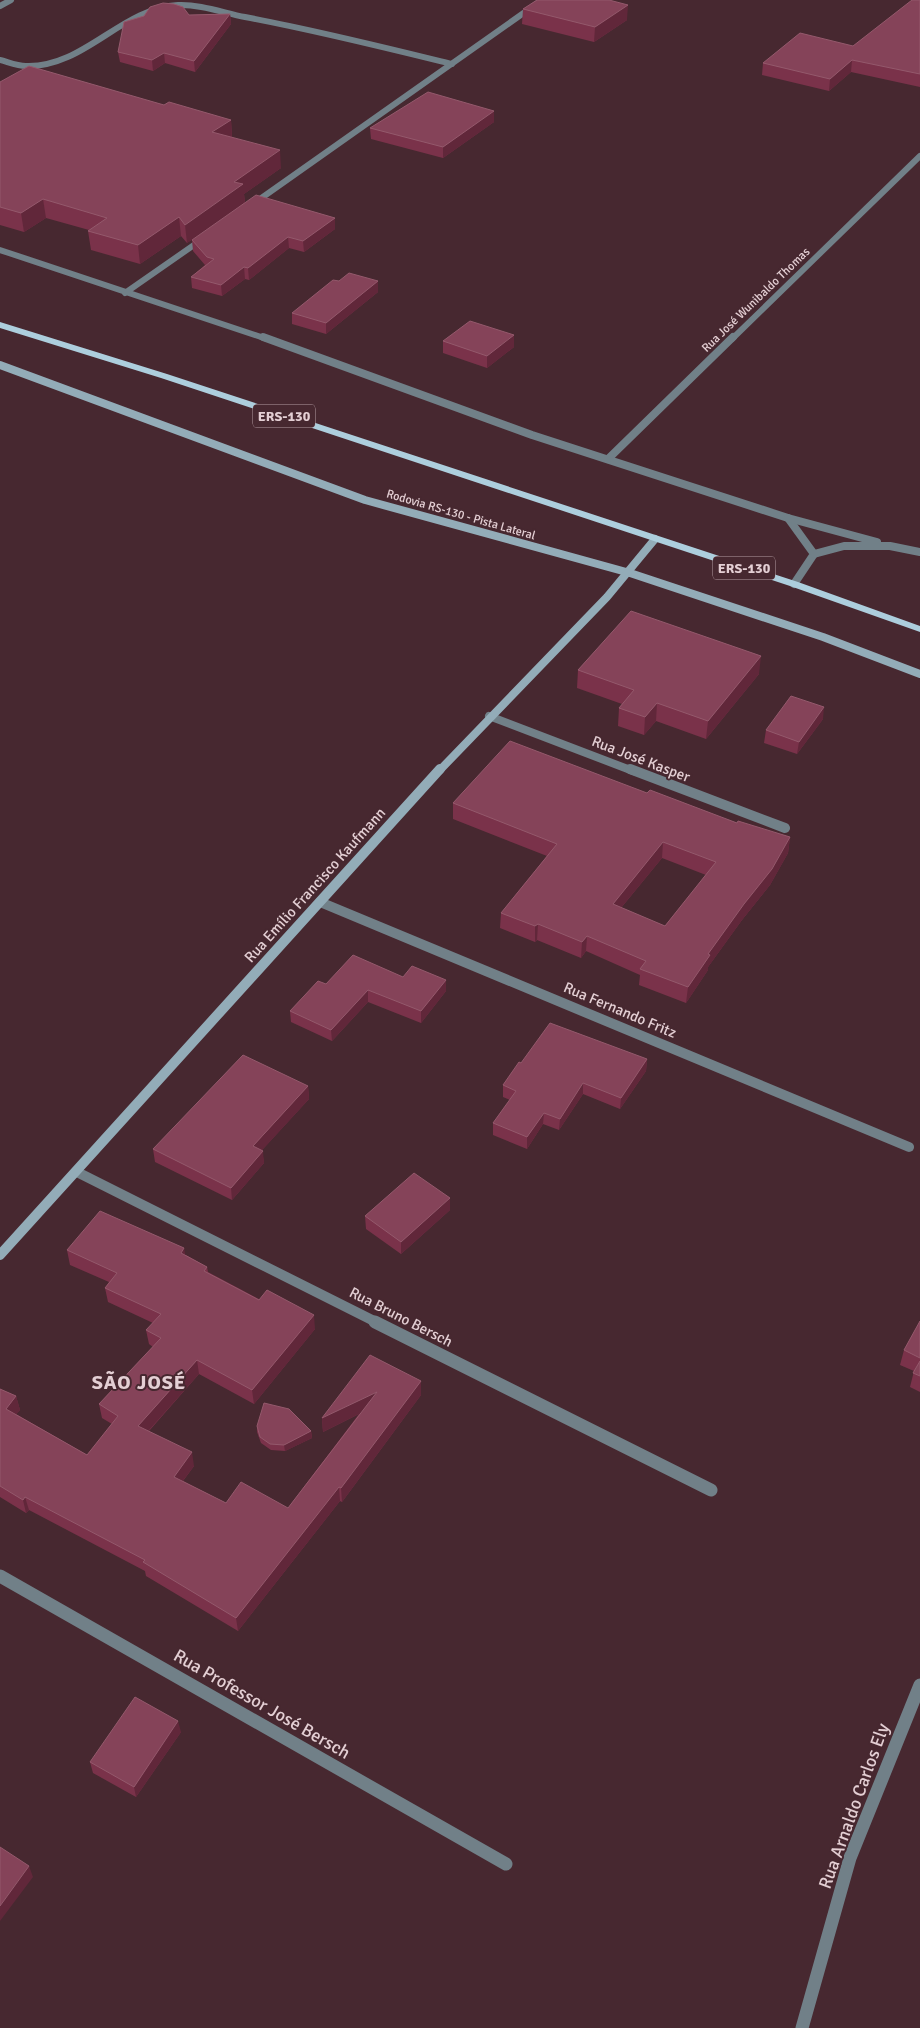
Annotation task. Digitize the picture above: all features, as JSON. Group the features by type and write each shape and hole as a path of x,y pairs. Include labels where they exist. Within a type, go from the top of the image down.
{"main road":[{"name":"ERS-130","path":"0,325 164,376 794,584 920,629"}],"street":[{"path":"0,6 11,0"},
{"path":"247,207 542,0"},
{"path":"0,60 26,66 50,63 73,54 123,24 153,9 179,5 298,26 452,64"},
{"name":"Rua José Wunibaldo Thomas","path":"608,460 920,156"},
{"path":"125,293 206,236"},
{"path":"0,250 125,293 296,348 532,435 608,460 788,518 890,546 920,552"},
{"name":"Rodovia RS-130 - Pista Lateral","path":"0,365 365,500 630,573 823,638 920,674"},
{"path":"788,518 814,554"},
{"name":"Rua Emílio Francisco Kaufmann","path":"0,1255 488,716 585,623 630,573 655,539"},
{"path":"794,584 814,554 844,546 890,546"},
{"name":"Rua José Kasper","path":"488,716 784,828"},
{"name":"Rua Fernando Fritz","path":"320,902 909,1147"},
{"name":"Rua Bruno Bersch","path":"77,1172 711,1490"},
{"name":"Rua Professor José Bersch","path":"0,1576 506,1864"},
{"name":"Rua Arnaldo Carlos Ely","path":"802,2028 850,1858 920,1685"}],"building":[{"path":"537,0 609,0 628,5 595,27 523,9"},
{"path":"912,0 920,0 920,74 852,60 830,79 763,63 800,33 853,46"},
{"path":"163,3 183,7 189,15 230,14 194,61 164,53 152,60 118,52 124,22 144,16 150,7"},
{"path":"29,66 164,105 169,102 231,120 212,132 280,150 234,182 243,184 185,225 179,217 138,245 88,231 107,218 43,199 21,213 0,207 0,82"},
{"path":"428,92 494,111 443,147 370,128"},
{"path":"256,195 335,218 303,241 288,237 248,268 244,267 221,285 191,277 214,259 207,257 192,240"},
{"path":"349,273 378,281 326,323 292,313 333,280 339,281"},
{"path":"470,321 514,335 487,356 443,341"},
{"path":"631,611 761,656 708,721 657,703 645,717 619,708 634,690 578,670"},
{"path":"791,696 824,707 799,742 766,730"},
{"path":"510,741 647,793 650,790 737,823 738,821 790,837 772,869 708,954 710,955 688,987 640,969 646,961 587,936 582,942 538,924 535,926 501,913 557,844 453,803","holes":["663,842 716,862 665,926 613,904"]},
{"path":"353,955 403,977 412,966 446,980 421,1011 368,990 331,1030 290,1011 318,981 326,984"},
{"path":"550,1023 647,1059 621,1098 583,1083 560,1119 544,1113 527,1137 493,1123 516,1091 503,1085"},
{"path":"243,1055 308,1086 253,1146 263,1151 231,1188 153,1149"},
{"path":"414,1173 450,1198 401,1242 365,1216"},
{"path":"100,1211 184,1248 181,1253 207,1267 204,1271 259,1300 267,1290 314,1315 252,1390 197,1360 138,1426 192,1452 174,1477 226,1503 241,1482 288,1508 377,1392 322,1418 370,1355 421,1381 341,1488 339,1487 236,1618 143,1562 145,1560 25,1497 23,1500 0,1486 0,1389 16,1396 6,1409 87,1455 118,1416 99,1404 161,1338 146,1330 161,1314 105,1288 117,1273 67,1250"},
{"path":"920,1321 920,1358 904,1350"},
{"path":"920,1361 920,1376 913,1373"},
{"path":"264,1403 289,1409 311,1431 284,1445 270,1444 260,1437 257,1426"},
{"path":"135,1697 178,1721 134,1787 90,1762"},
{"path":"0,1847 29,1866 0,1906"}],"district":[{"name":"SÃO JOSÉ","path":"139,1382"}]}
